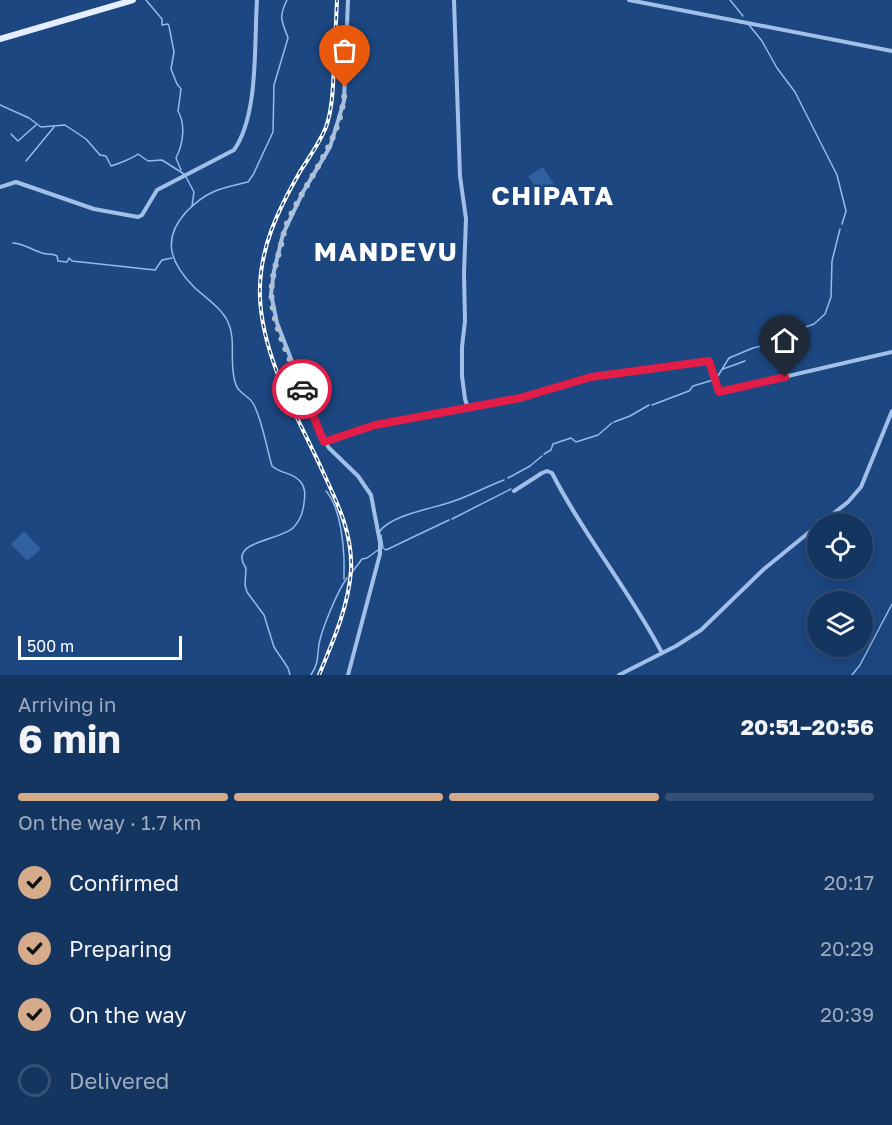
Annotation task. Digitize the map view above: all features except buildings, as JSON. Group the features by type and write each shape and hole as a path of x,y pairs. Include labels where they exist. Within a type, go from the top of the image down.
{"main road":[{"path":"0,39 133,0"}],"street":[{"path":"0,187 16,182 94,209 138,218 144,213 154,192 229,154 240,141 250,109 257,0"},
{"path":"348,0 344,101 341,117 330,147 303,192 283,234 271,294 280,333 324,442 358,476 371,495 380,542 380,554 348,675"},
{"path":"454,0 460,176 466,219 462,376 468,408"},
{"path":"629,0 892,51"},
{"path":"324,442 375,425 543,393 591,377 709,361 719,392 892,352"},
{"path":"834,513 848,502 861,487 892,411"},
{"path":"514,491 542,472 550,472 663,653"},
{"path":"619,675 663,653 704,628 764,569 807,534"}],"shaded area":[{"path":"543,167 557,189 542,198 528,176"},
{"path":"24,531 41,549 27,561 11,544"}],"waterway":[{"path":"146,0 162,19 162,25 168,24 169,26 174,52 171,69 181,89 178,111 183,134 176,158 181,170"},
{"path":"287,0 282,19 288,38 274,85 273,132 248,182 213,192 187,211 174,231 172,249 178,268 193,286 217,307 228,322 231,329 236,385 252,402 257,412 272,466 297,478 304,489 303,510 293,528 249,547 243,552 242,559 246,568 247,592 264,615 274,647 290,675"},
{"path":"730,0 743,16"},
{"path":"749,25 795,92 837,175 846,211 842,224"},
{"path":"0,105 29,118 41,127 65,125 86,139 100,155 106,156 111,166 138,154 148,161 162,160 184,174"},
{"path":"11,134 18,141 36,125"},
{"path":"26,161 54,127"},
{"path":"186,177 194,192 192,206"},
{"path":"716,379 729,358 753,348 781,341 797,330 814,324 825,314 831,297 832,261 840,229"},
{"path":"13,243 55,255 58,261 67,262 69,258 72,261 155,270 162,260 172,258"},
{"path":"723,369 745,361"},
{"path":"652,405 689,391 693,386 713,380"},
{"path":"614,422 649,405"},
{"path":"544,454 551,450 553,444 571,438 576,442 598,435 612,423"},
{"path":"508,478 530,466 542,456"},
{"path":"380,531 394,520 457,500 504,480"},
{"path":"452,519 511,489"},
{"path":"326,491 337,514 344,558"},
{"path":"381,535 383,548 386,550 449,520"},
{"path":"350,575 362,559 378,550"},
{"path":"344,559 344,579"},
{"path":"311,675 317,663 319,644 327,619 347,578"},
{"path":"852,675 860,665 892,604"}],"railway":[{"path":"319,675 347,598 351,571 350,545 334,496 283,388 275,366 263,321 260,280 266,247 277,215 326,127 333,87 337,0"}],"way so far":[{"path":"302,389 274,316 272,284 283,234 303,192 330,147 341,117 345,87"}],"district":[{"name":"CHIPATA","path":"553,195"},
{"name":"MANDEVU","path":"386,251"}],"route":[{"path":"302,389 324,442 375,425 543,393 591,377 659,367 709,361 719,392 785,377"}]}
